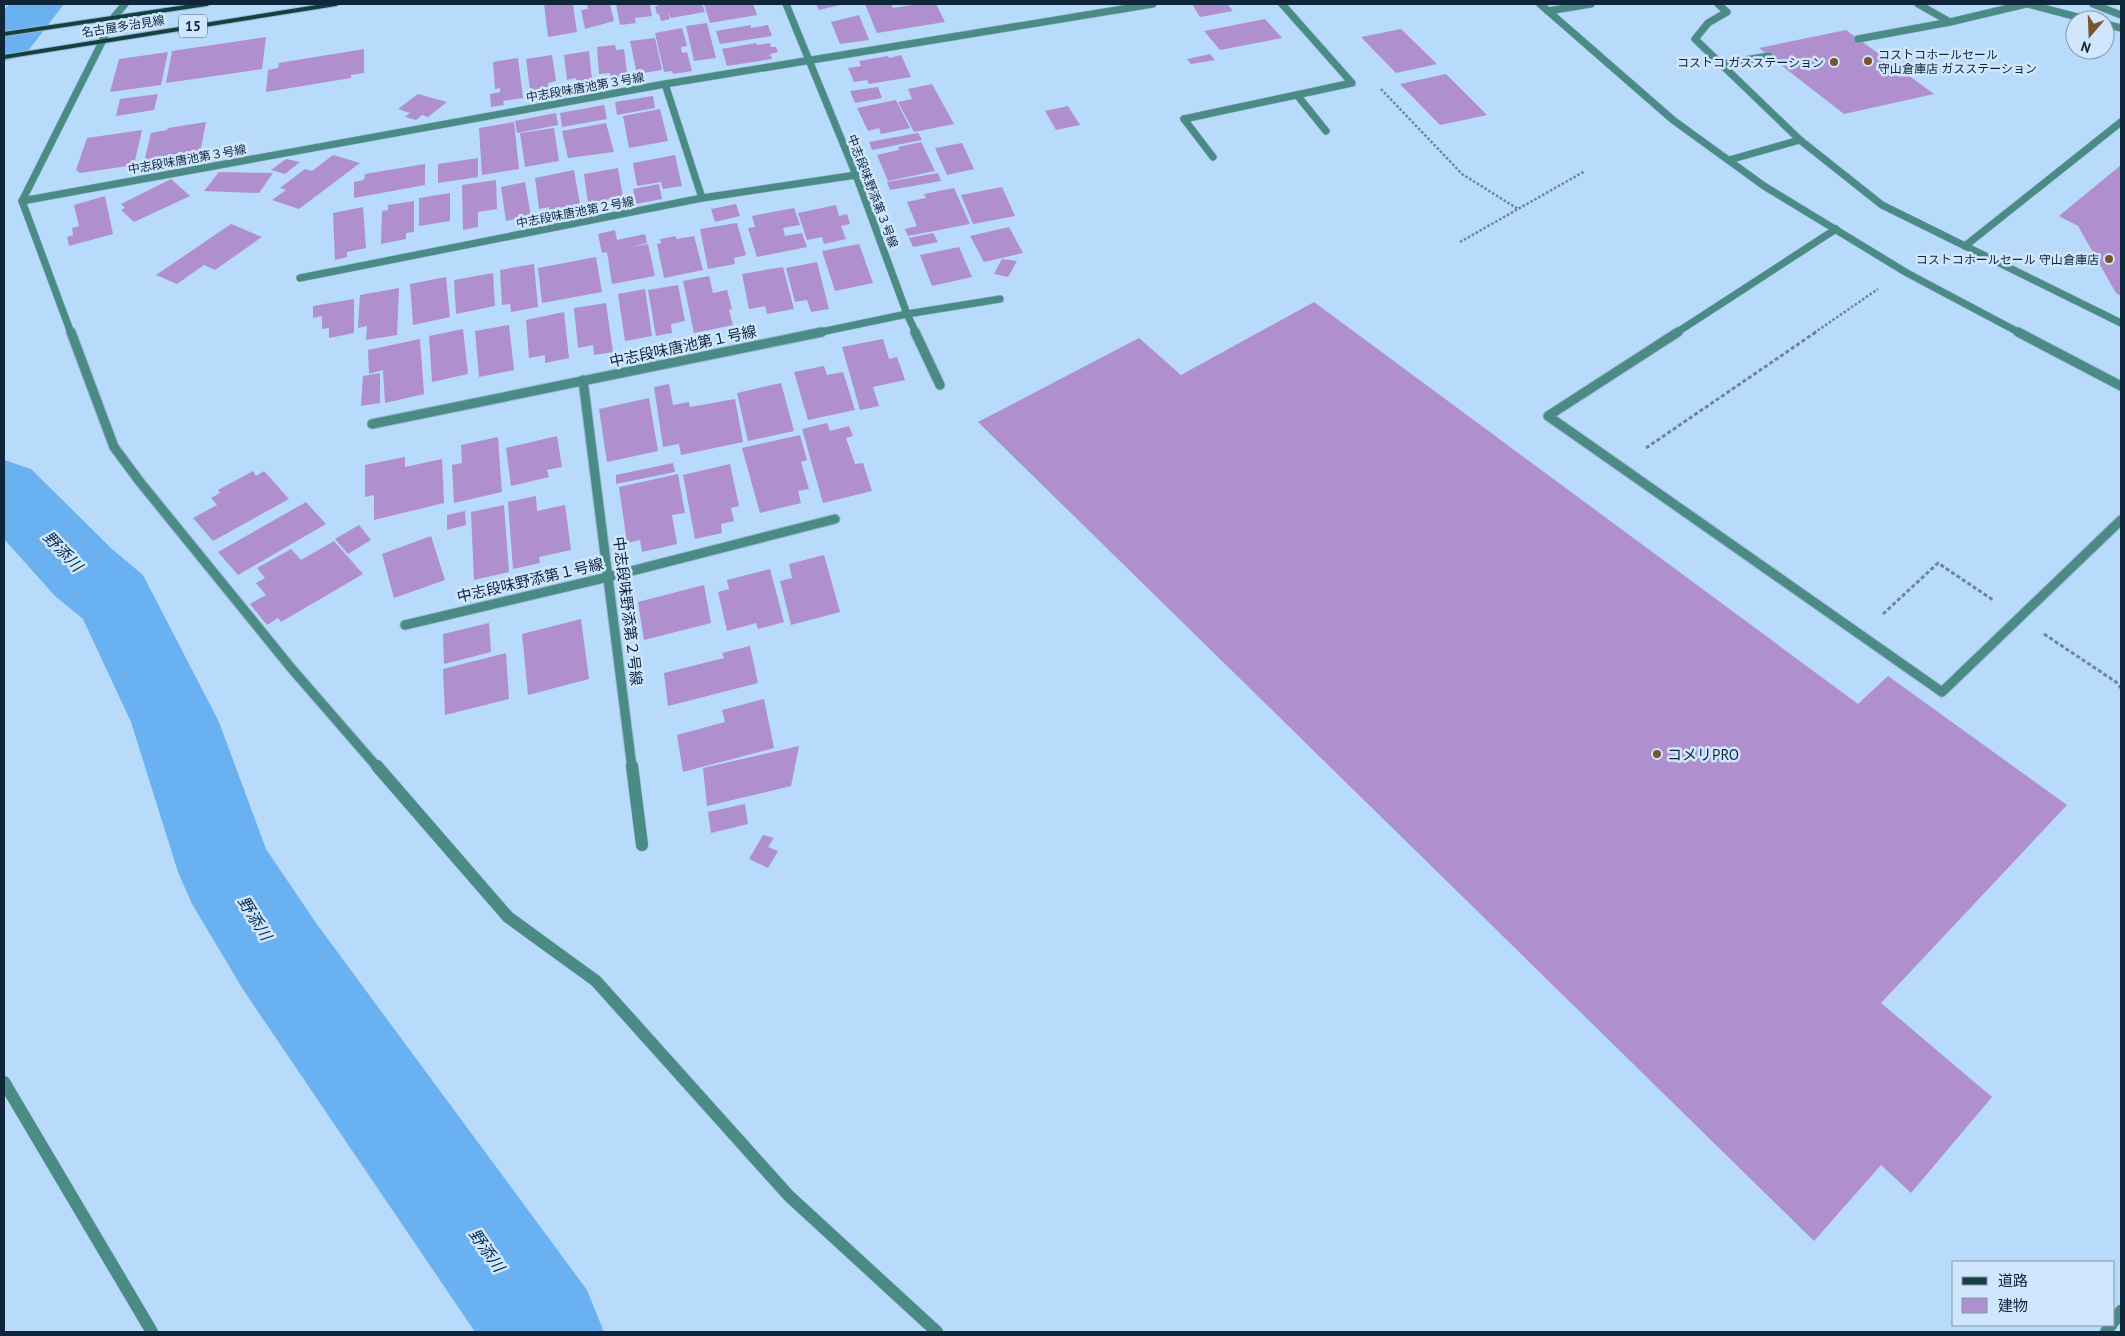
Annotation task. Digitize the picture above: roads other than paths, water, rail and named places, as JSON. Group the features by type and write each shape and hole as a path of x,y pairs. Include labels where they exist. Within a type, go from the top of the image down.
{"main road":[{"name":"名古屋多治見線","path":"4,34 207,4"},
{"name":"名古屋多治見線","path":"4,57 336,4"}],"street":[{"path":"125,4 114,17 22,201 114,446 140,482 292,669 508,917 596,981 789,1196 937,1332"},
{"name":"中志段味野添第３号線","path":"786,4 856,175 907,314 940,385"},
{"name":"中志段味唐池第３号線","path":"22,201 808,59 1153,4"},
{"path":"1213,157 1184,119 1352,83 1282,4"},
{"path":"1540,4 1673,120 1764,186 1907,273 2121,386"},
{"path":"1548,11 1591,4"},
{"path":"1718,4 1727,12 1708,23 1695,40 1800,140 1882,205 2121,322"},
{"path":"1918,4 1950,22"},
{"path":"1858,39 1950,22 2027,4 2065,14"},
{"path":"2093,4 2121,15"},
{"path":"1721,64 1769,56"},
{"path":"665,84 702,198"},
{"path":"1297,95 1326,131"},
{"path":"1965,246 2121,122"},
{"path":"1729,160 1800,140"},
{"name":"中志段味唐池第２号線","path":"300,278 702,198 856,175"},
{"path":"1836,229 1548,416 1942,692 2121,520"},
{"name":"中志段味唐池第１号線","path":"372,424 907,314 1000,299"},
{"name":"中志段味野添第２号線","path":"584,380 642,845"},
{"name":"中志段味野添第１号線","path":"406,625 608,577 835,519"},
{"path":"4,1082 152,1332"}],"waterway":[{"name":"野添川","path":"4,44 37,4"},
{"name":"野添川","path":"4,489 84,573 114,598 175,722 226,872 280,957 545,1332"}],"place":[{"name":"コストコホールセール 守山倉庫店 ガスステーション","path":"1868,61"},
{"name":"コストコ ガスステーション","path":"1834,62"},
{"name":"コストコホールセール 守山倉庫店","path":"2109,259"},
{"name":"コメリPRO","path":"1657,754"}]}
